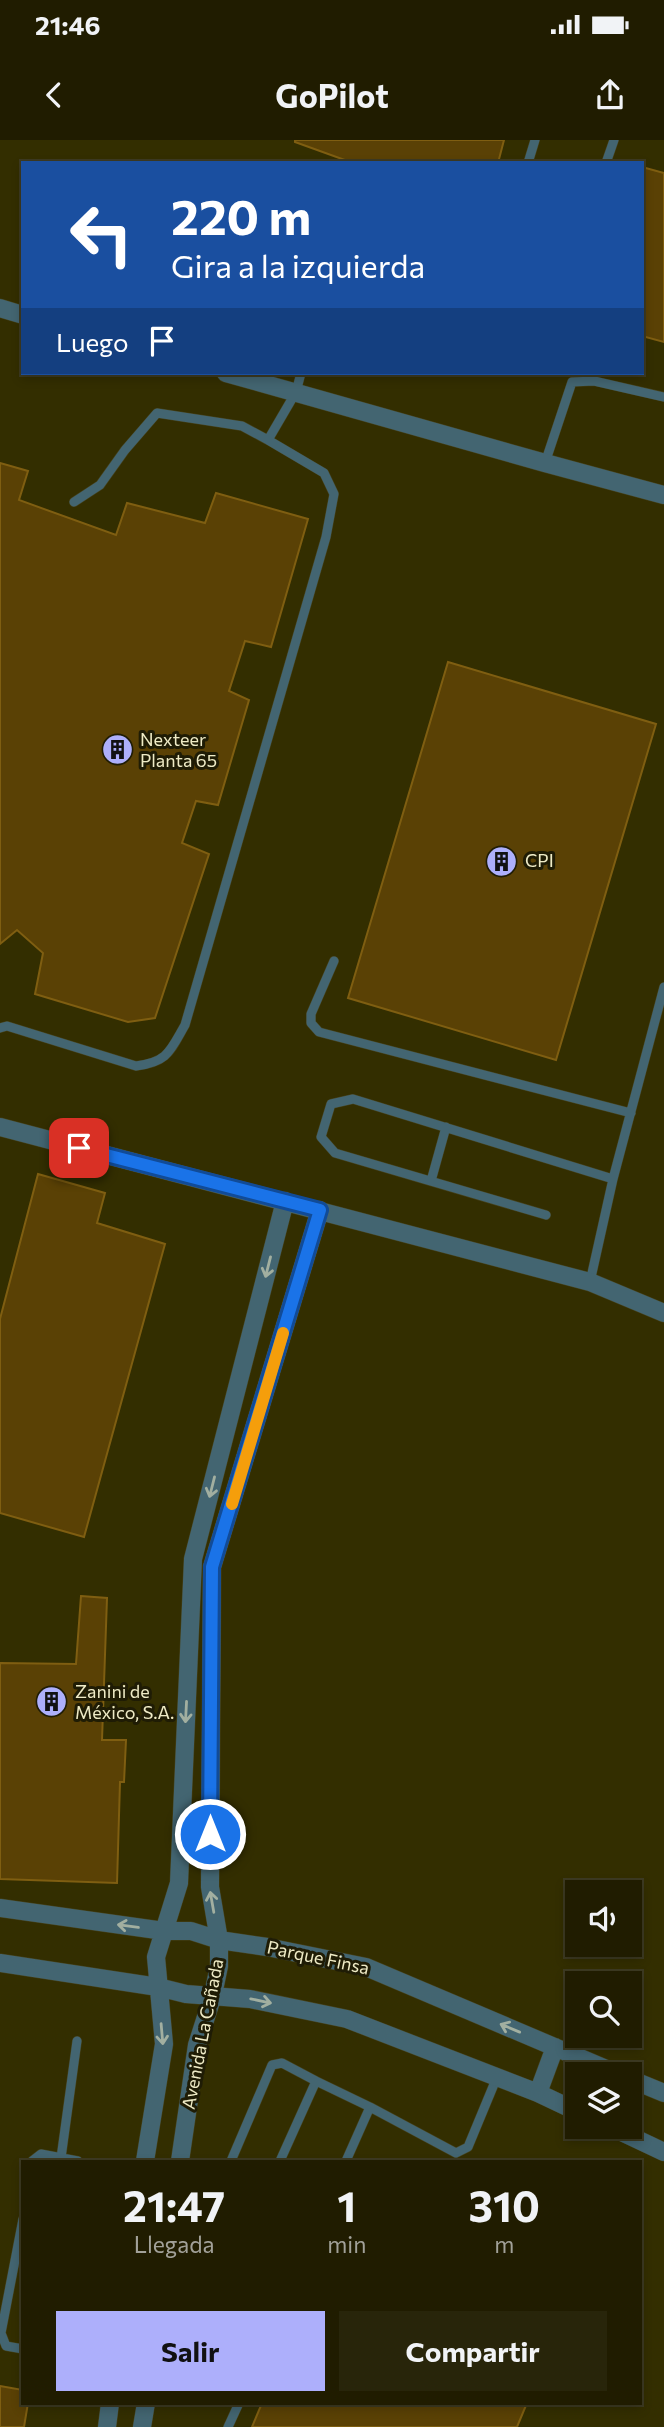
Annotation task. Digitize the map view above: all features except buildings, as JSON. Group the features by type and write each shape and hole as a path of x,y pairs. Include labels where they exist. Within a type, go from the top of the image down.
{"street":[{"path":"0,308 21,313"},
{"path":"233,375 664,495"},
{"path":"1,1130 320,1210 590,1282 664,1313"},
{"path":"145,2160 164,2044 156,1957 179,1883 193,1559 285,1201"},
{"name":"Avenida La Cañada","path":"180,2160 197,2045 219,1966 219,1940 210,1887 212,1567 320,1210"},
{"name":"Parque Finsa","path":"0,1909 164,1931 191,1931 219,1940 366,1967 590,2062"},
{"path":"0,1963 158,1987 186,1994 250,1999 347,2019 565,2106"},
{"path":"538,2093 555,2047"},
{"path":"642,2084 664,2093"},
{"path":"636,2139 664,2152"},
{"path":"107,2427 110,2405"},
{"path":"142,2427 146,2405"}],"lane":[{"path":"529,161 535,140"},
{"path":"607,161 614,140"},
{"path":"268,440 296,392 300,375"},
{"path":"567,375 572,382"},
{"path":"572,382 594,381 664,397"},
{"path":"544,463 572,382"},
{"path":"0,1028 7,1027 136,1066 155,1064 169,1052 185,1025 326,537 334,494 324,473 242,426 157,413 125,450 100,485 74,502"},
{"path":"334,961 311,1014 312,1023 319,1032 631,1113"},
{"path":"590,1282 613,1179 664,988"},
{"path":"546,1215 335,1153 321,1137 331,1104 353,1099 613,1179"},
{"path":"431,1181 446,1127"},
{"path":"61,2158 77,2041"},
{"path":"231,2160 272,2065 282,2063 456,2153 468,2147 497,2077"},
{"path":"280,2160 316,2081"},
{"path":"346,2160 370,2108"},
{"path":"33,2160 41,2154 72,2160"},
{"path":"21,2228 1,2333 6,2346 21,2348"},
{"path":"229,2427 238,2405"}],"shaded area":[{"path":"0,140 664,140 664,2427 0,2427"}],"slow traffic":[{"path":"232,1504 283,1333"}],"place":[{"name":"Nexteer Planta 65","path":"117,750"},
{"name":"CPI","path":"502,861"},
{"name":"Zanini de México, S.A.","path":"52,1702"}],"route":[{"path":"79,1148 320,1210 212,1567 210,1834"}]}
